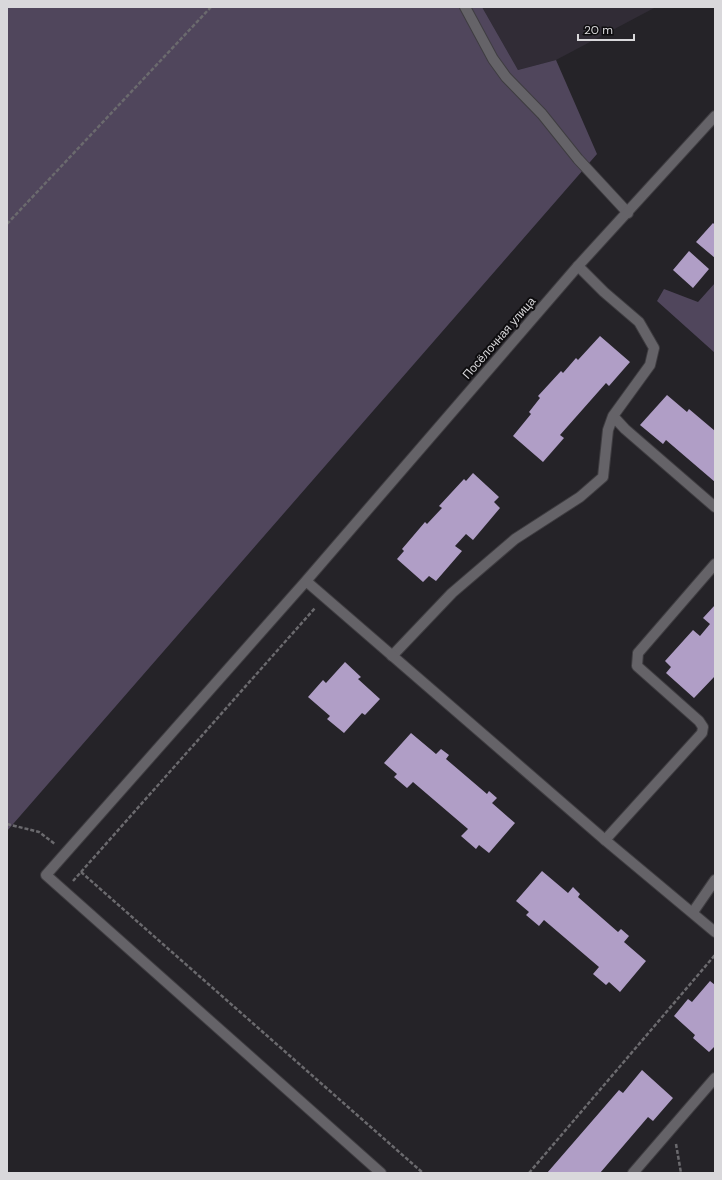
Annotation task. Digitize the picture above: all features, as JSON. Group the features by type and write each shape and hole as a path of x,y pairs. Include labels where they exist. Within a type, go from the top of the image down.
{"street":[{"path":"465,7 493,59 506,77 542,114 578,159 628,213"},
{"name":"Посёлочная улица","path":"64,891 46,875 306,581 578,266 715,116"},
{"path":"392,656 452,593 515,539 580,497 603,477 608,430 612,416 650,365 654,348 639,322 604,292 578,266"},
{"path":"612,416 624,429 715,507"},
{"path":"605,840 702,733 703,727 699,720 637,666 636,659 651,637 715,564"},
{"path":"306,581 605,840 693,912 715,932"},
{"path":"693,912 715,880"},
{"path":"64,891 381,1173"},
{"path":"633,1173 715,1078"}],"path":[{"path":"7,224 211,7"},
{"path":"64,891 325,597"},
{"path":"7,824 39,832 66,853"},
{"path":"81,872 422,1173"},
{"path":"529,1173 715,955"},
{"path":"674,1127 681,1173"}],"shaded area":[{"path":"7,7 482,7 518,70 556,60 597,154 7,831"},
{"path":"482,7 656,7 556,60 518,70"},
{"path":"715,283 715,353 657,301 664,289 698,302"}],"building":[{"path":"713,223 715,225 715,258 696,242"},
{"path":"689,251 709,269 693,288 673,270"},
{"path":"600,336 630,362 609,386 606,383 560,435 564,438 543,462 513,436 531,414 529,412 540,398 538,396 561,371 563,373 576,358 578,360"},
{"path":"667,395 687,412 689,409 715,431 715,482 666,440 663,444 640,425"},
{"path":"473,473 499,497 494,502 500,508 473,540 466,534 455,546 462,551 436,581 429,576 423,582 397,559 404,551 402,549 425,522 427,524 442,508 439,506 464,479 466,481"},
{"path":"715,605 715,676 694,698 666,673 671,667 665,661 693,630 700,636 710,624 703,618"},
{"path":"345,662 361,677 358,679 380,699 365,715 362,713 344,733 327,719 330,716 308,697 323,680 326,683"},
{"path":"411,733 436,754 441,749 449,755 446,759 487,794 489,791 497,798 492,803 515,823 489,853 479,845 476,849 461,836 468,829 413,782 407,788 394,777 397,774 384,763"},
{"path":"542,871 568,893 573,887 580,894 578,897 618,932 621,929 629,936 624,942 646,961 620,992 609,982 606,985 593,974 599,967 544,920 539,926 526,915 529,912 516,901"},
{"path":"710,981 715,985 715,1046 709,1052 693,1038 695,1035 674,1016 688,999 692,1002"},
{"path":"642,1070 673,1098 653,1121 648,1117 600,1173 547,1173 619,1090 623,1093"}]}
